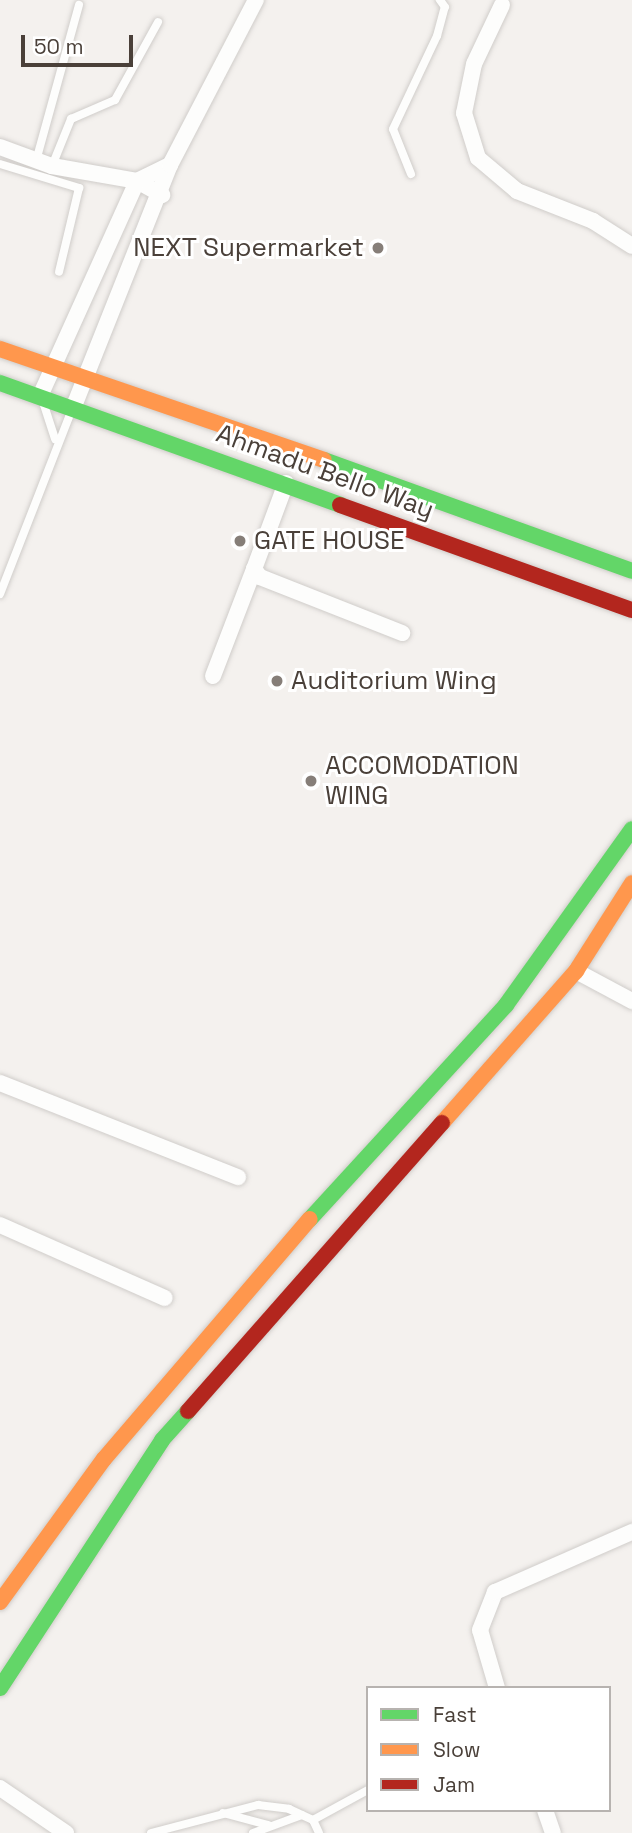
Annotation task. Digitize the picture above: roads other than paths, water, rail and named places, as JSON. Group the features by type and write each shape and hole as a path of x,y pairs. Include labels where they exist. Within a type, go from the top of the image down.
{"street":[{"path":"74,406 85,373 162,195 170,165 256,0"},
{"path":"502,5 474,64 464,113 478,158 517,191 593,221 632,246"},
{"path":"0,147 44,163 137,181 162,195"},
{"path":"41,394 50,363 137,181 170,165"},
{"name":"Ahmadu Bello Way","path":"0,349 85,373 632,572"},
{"name":"Ahmadu Bello Way","path":"0,383 41,394 632,610"},
{"path":"213,676 286,484"},
{"path":"254,569 260,577 402,633"},
{"path":"0,1602 104,1459 230,1306 506,1005 632,829"},
{"path":"0,1688 162,1440 576,971 632,883"},
{"path":"576,971 632,1001"},
{"path":"0,1083 238,1177"},
{"path":"0,1225 165,1298"},
{"path":"496,1686 480,1630 495,1592 632,1532"},
{"path":"0,1788 66,1833"},
{"path":"546,1812 554,1833"}],"lane":[{"path":"411,174 393,129 436,36 445,7 440,0"},
{"path":"44,163 79,5"},
{"path":"44,163 71,119 115,100 158,22"},
{"path":"0,164 79,188 59,272"},
{"path":"41,394 55,439"},
{"path":"0,594 29,533 55,439 74,406"},
{"path":"313,1820 366,1791"},
{"path":"151,1833 220,1812 272,1805 313,1820 319,1833"},
{"path":"220,1812 268,1825"},
{"path":"253,1833 268,1825 302,1815"}],"place":[{"name":"NEXT Supermarket","path":"378,248"},
{"name":"GATE HOUSE","path":"240,541"},
{"name":"Auditorium Wing","path":"277,681"},
{"name":"ACCOMODATION WING","path":"311,781"}]}
